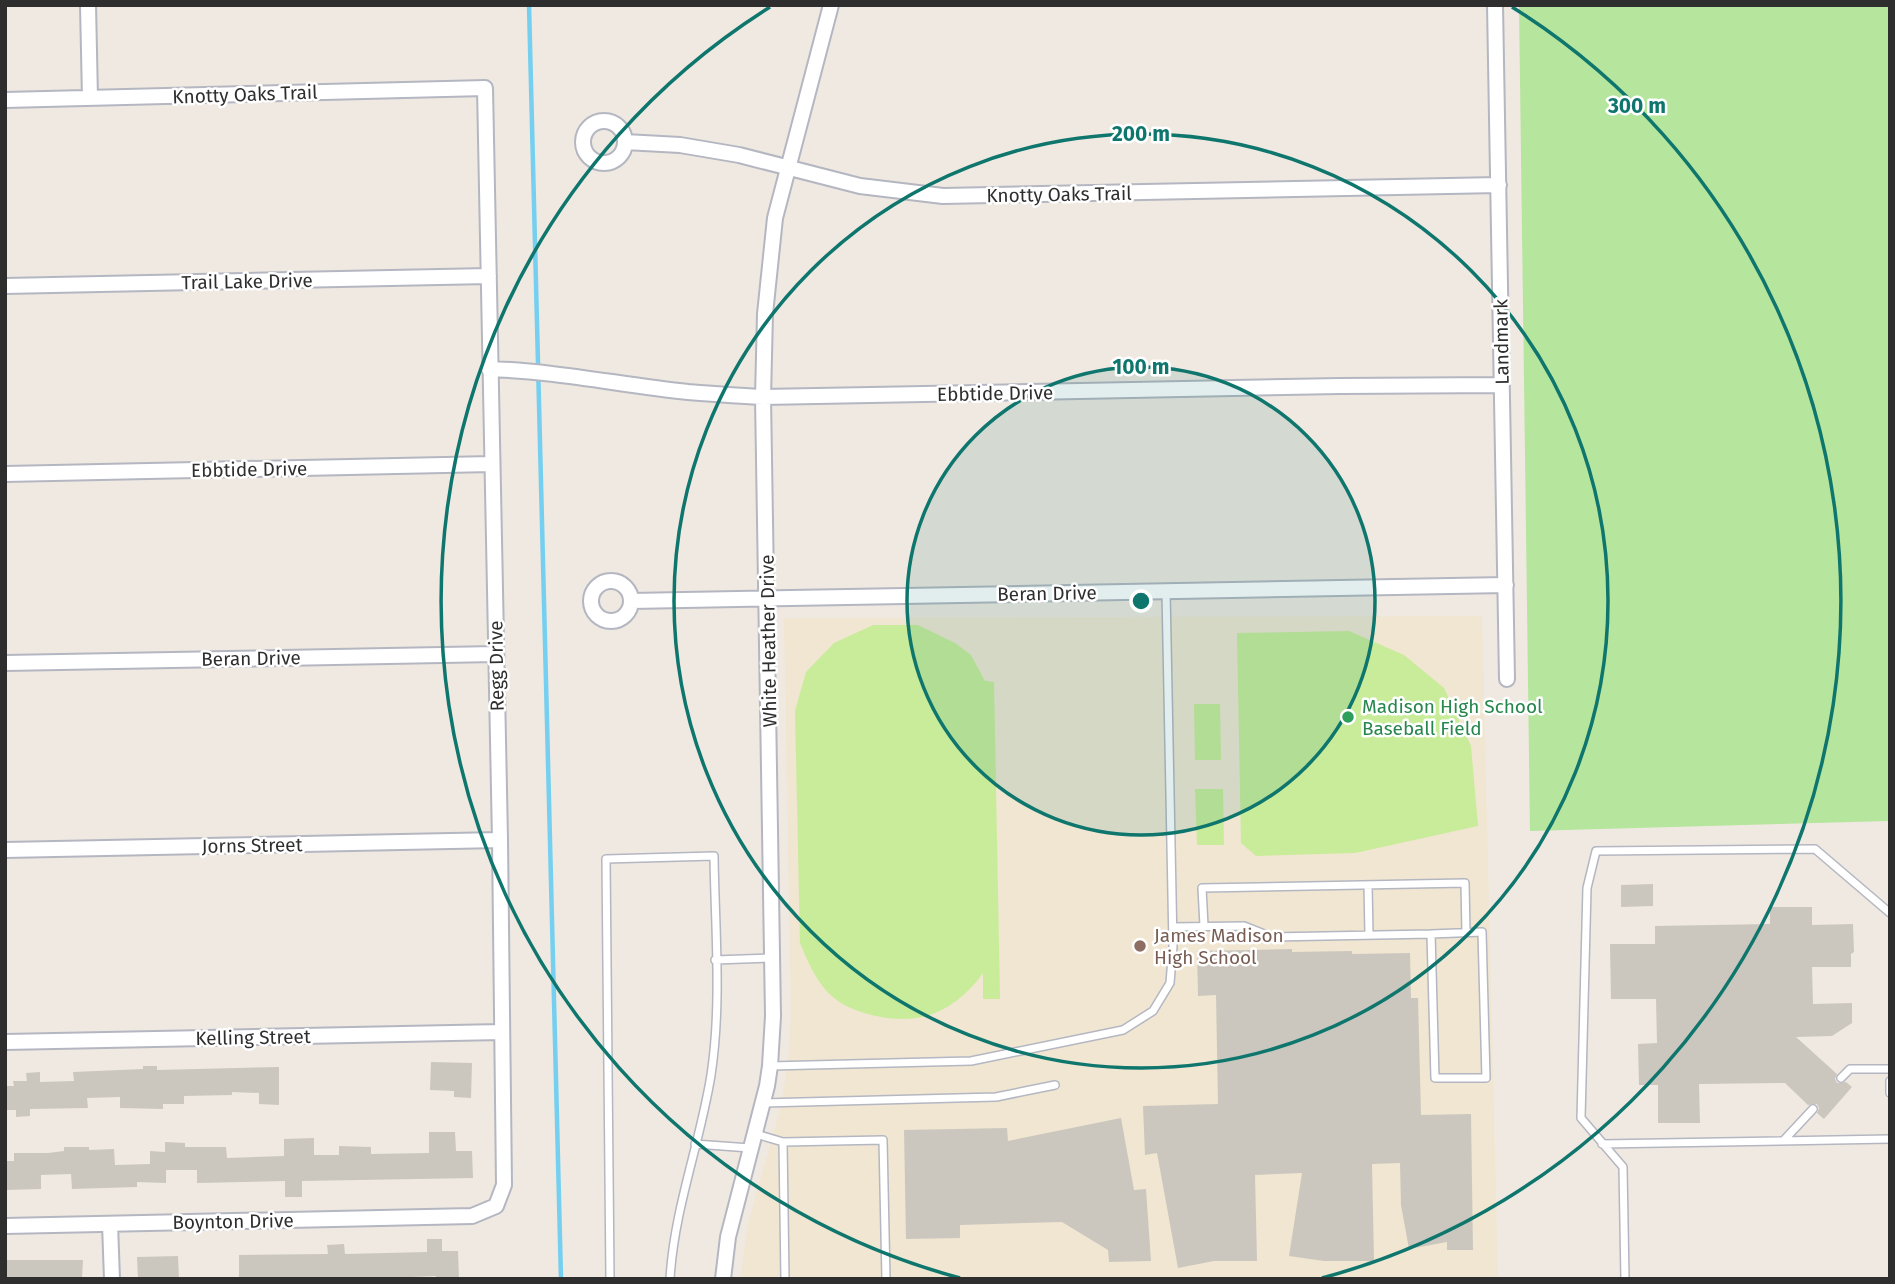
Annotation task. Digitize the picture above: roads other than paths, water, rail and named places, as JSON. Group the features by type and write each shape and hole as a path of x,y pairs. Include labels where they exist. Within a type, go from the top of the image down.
{"street":[{"path":"88,5 90,98"},
{"name":"White Heather Drive","path":"723,1279 728,1237 756,1134 770,1066 772,958 763,397 765,314 775,218 831,5"},
{"name":"Landmark","path":"1495,5 1507,679"},
{"name":"Knotty Oaks Trail","path":"5,100 485,88"},
{"name":"Regg Drive","path":"461,1217 472,1216 496,1206 504,1185 485,88"},
{"name":"Knotty Oaks Trail","path":"625,142 680,145 739,155 860,186 943,196 1499,185"},
{"name":"Trail Lake Drive","path":"5,285 489,276"},
{"name":"Ebbtide Drive","path":"489,369 577,376 687,392 763,397 1502,385"},
{"name":"Ebbtide Drive","path":"5,474 492,464"},
{"name":"Beran Drive","path":"631,601 1506,585"},
{"name":"Beran Drive","path":"5,663 496,654"},
{"name":"Jorns Street","path":"5,850 500,840"},
{"name":"Kelling Street","path":"5,1042 502,1032"},
{"name":"Boynton Drive","path":"5,1226 461,1217"},
{"path":"110,1224 113,1279"}],"lane":[{"path":"770,1066 971,1061 1123,1030 1153,1011 1170,983 1173,927 1166,590"},
{"path":"1625,1279 1623,1167 1581,1118 1587,888 1596,851 1815,849 1890,913"},
{"path":"610,1279 606,859 714,856 715,1034 705,1110 679,1206 670,1279"},
{"path":"1204,926 1202,888 1465,883 1466,933"},
{"path":"1368,885 1369,935"},
{"path":"1173,927 1244,926 1272,937 1482,932 1486,1077 1435,1078 1431,934"},
{"path":"715,960 772,958"},
{"path":"1842,1078 1850,1069 1890,1069"},
{"path":"1890,1081 1890,1093"},
{"path":"763,1103 996,1097 1055,1084"},
{"path":"1785,1139 1813,1109"},
{"path":"756,1134 783,1142 883,1140 886,1279"},
{"path":"1602,1144 1890,1139"},
{"path":"783,1142 785,1279"},
{"path":"695,1144 751,1149"}],"waterway":[{"path":"529,5 561,1279"}],"place":[{"name":"Madison High School Baseball Field","path":"1348,717"},
{"name":"James Madison High School","path":"1140,946"}]}
